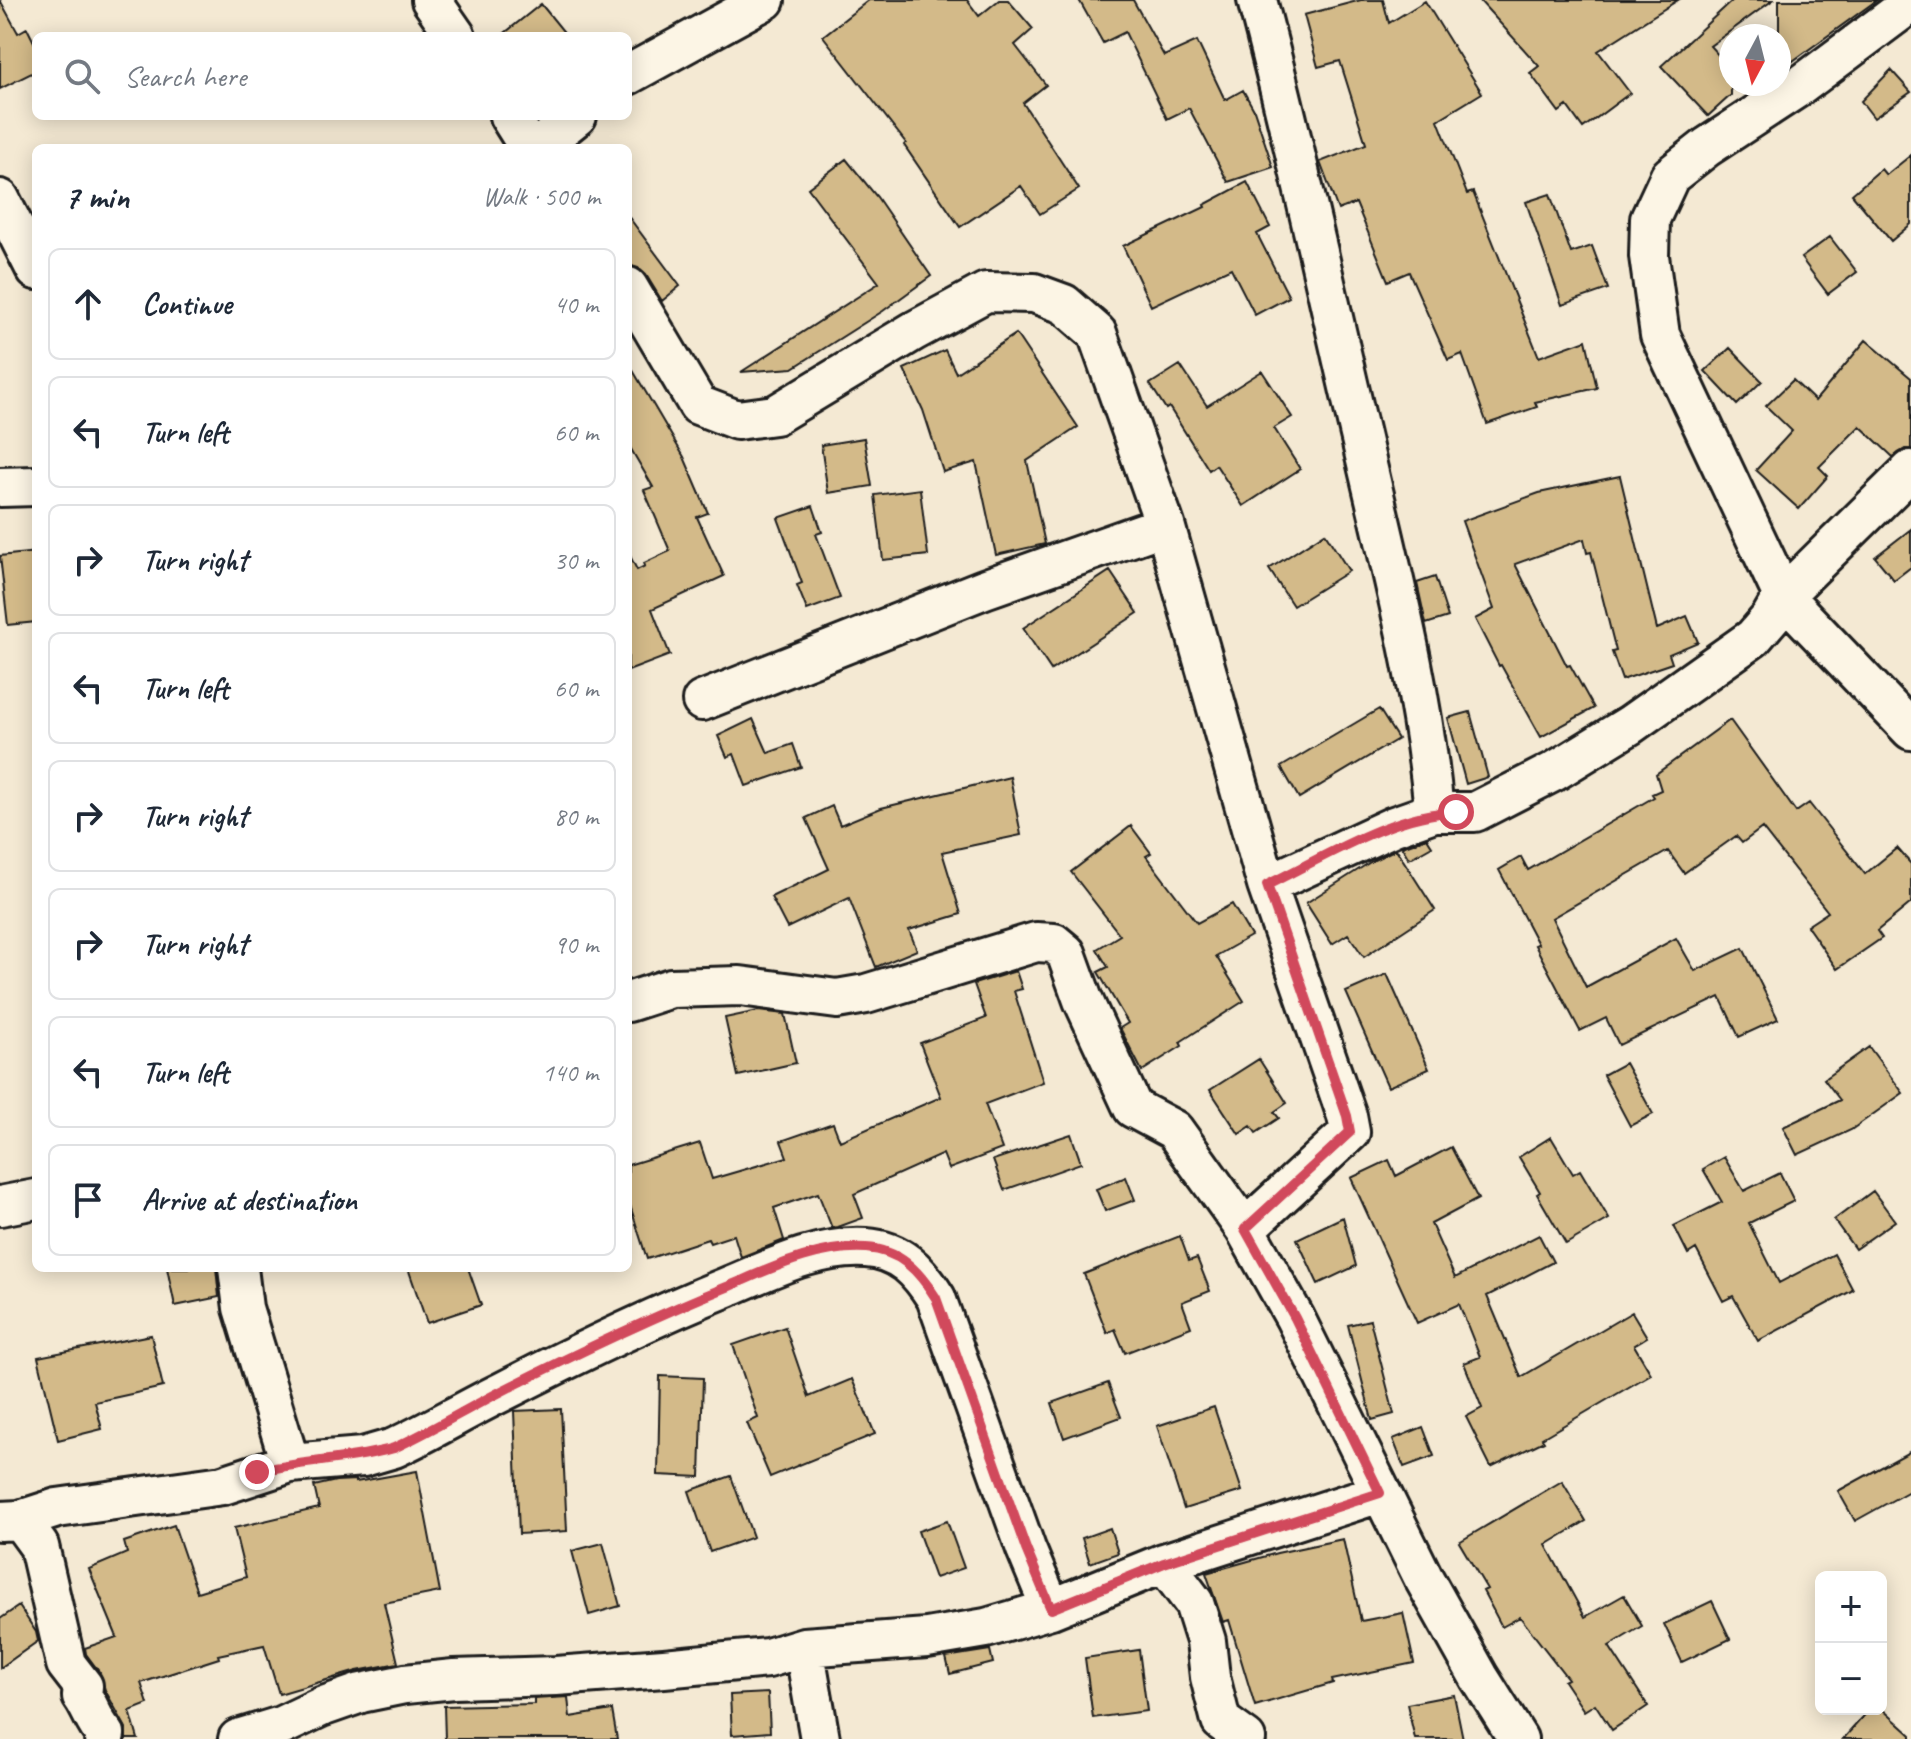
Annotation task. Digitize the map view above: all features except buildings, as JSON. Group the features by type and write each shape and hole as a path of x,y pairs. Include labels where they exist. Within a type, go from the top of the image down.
{"street":[{"path":"431,0 453,32"},
{"path":"632,73 765,0"},
{"path":"1257,0 1390,554 1429,757 1434,812"},
{"path":"1911,3 1800,86 1707,147 1670,176 1650,219 1649,256 1660,335 1783,596 1911,730"},
{"path":"512,120 526,144"},
{"path":"542,144 572,120"},
{"path":"0,199 32,262"},
{"path":"632,294 698,405 737,420 775,415 914,331 986,292 1034,293 1064,304 1097,333 1165,525 1267,885 1350,1132 1245,1229"},
{"path":"1267,885 1366,837 1434,812 1475,812 1555,771 1630,725 1753,638 1771,617 1783,596 1911,470"},
{"path":"0,487 32,486"},
{"path":"702,701 984,589 1165,525"},
{"path":"632,1001 671,988 740,986 837,999 866,994 1036,942 1054,943 1066,953 1083,1000 1133,1108 1174,1130 1245,1229 1295,1318 1380,1493 1479,1677 1518,1739"},
{"path":"0,1206 32,1200"},
{"path":"10,1520 57,1508 223,1485 290,1463 363,1457 394,1448 614,1335 685,1304 812,1255 844,1248 868,1248 890,1253 909,1263 936,1298 1026,1549 1051,1609"},
{"path":"238,1272 243,1308 290,1463"},
{"path":"238,1739 281,1726 361,1693 405,1684 454,1679 556,1676 768,1658 804,1647 927,1638 986,1628 1051,1609 1164,1563 1380,1493"},
{"path":"10,1520 39,1546 66,1664 83,1686 82,1696 90,1706 96,1725 105,1734 104,1739"},
{"path":"1164,1563 1194,1603 1206,1641 1210,1677 1221,1721 1246,1739"},
{"path":"804,1647 820,1739"}],"route":[{"path":"257,1472 290,1463 363,1457 394,1448 614,1335 685,1304 812,1255 844,1248 868,1248 890,1253 909,1263 936,1298 1026,1549 1051,1609 1164,1563 1380,1493 1295,1318 1245,1229 1350,1132 1267,885 1394,826 1434,812 1456,812"}]}
